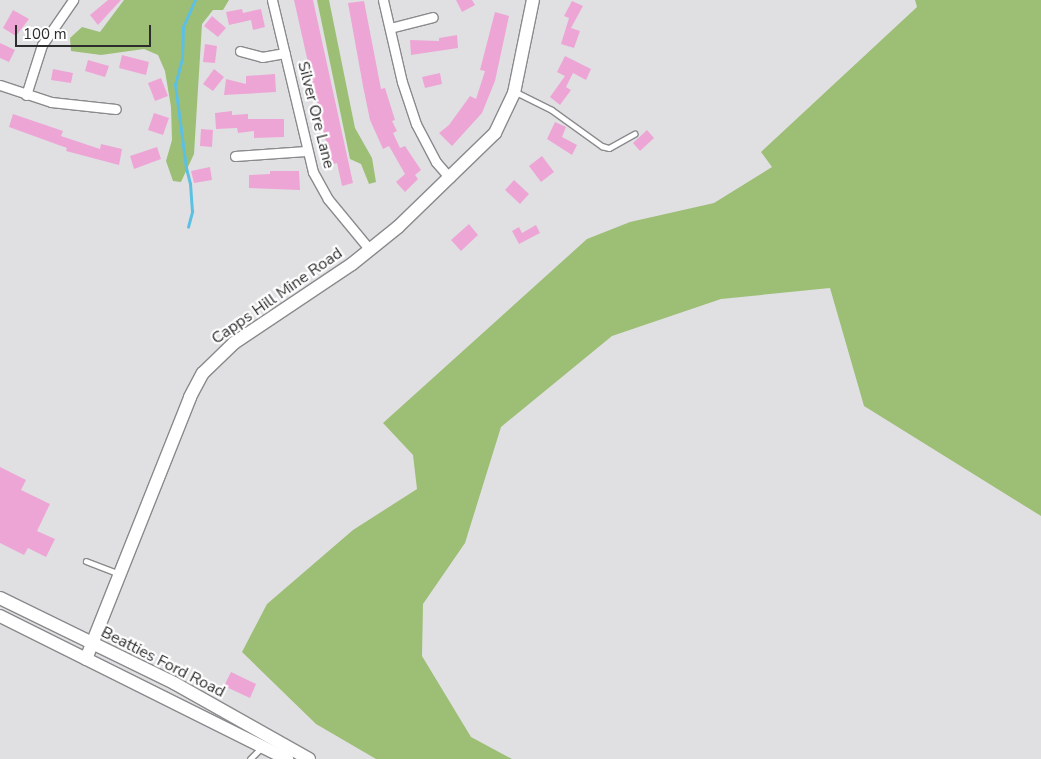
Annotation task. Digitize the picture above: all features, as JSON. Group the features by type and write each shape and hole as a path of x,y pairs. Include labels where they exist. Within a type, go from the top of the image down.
{"street":[{"path":"26,96 42,45 73,0"},
{"name":"Silver Ore Lane","path":"272,0 306,151 328,199 370,250"},
{"path":"383,0 402,82 416,124 436,162 450,178"},
{"name":"Capps Hill Mine Road","path":"86,659 190,397 204,373 234,343 370,250 450,178 495,133 514,91 534,0"},
{"path":"390,28 433,16"},
{"path":"240,52 262,57 285,53"},
{"path":"0,85 26,96 80,107 116,110"},
{"path":"235,156 306,151"},
{"name":"Beatties Ford Road","path":"0,598 174,683 309,759"},
{"name":"Beatties Ford Road","path":"0,616 288,759"}],"lane":[{"path":"514,91 552,110 602,146 609,148 634,134"},
{"path":"86,561 120,574"},
{"path":"250,759 263,746 281,743 288,759"}],"green space":[{"path":"124,0 229,0 223,10 213,10 202,24 194,154 181,182 173,181 166,161 172,140 171,107 165,71 158,55 144,49 101,55 71,51 70,38 82,27 100,32"},
{"path":"317,0 329,0 355,128 372,158 376,182 369,184 361,164 350,159"},
{"path":"915,0 1041,0 1041,516 864,406 830,288 721,299 612,336 501,427 465,543 423,604 422,656 471,737 512,759 376,759 316,724 242,652 267,604 353,530 417,489 413,455 383,423 587,239 630,222 714,203 772,167 761,152 917,7"}],"building":[{"path":"108,0 121,0 98,25 90,15"},
{"path":"294,0 313,0 353,183 342,186 337,163 331,165"},
{"path":"456,0 472,0 475,5 462,12"},
{"path":"364,1 381,89 385,88 395,120 392,121 397,131 393,133 400,148 405,146 421,170 415,175 418,179 405,192 396,182 405,174 389,146 383,149 370,120 348,3"},
{"path":"572,1 583,6 571,28 580,31 574,48 561,44 569,18 564,16"},
{"path":"242,9 243,13 261,9 265,27 253,30 251,20 229,25 226,12"},
{"path":"13,10 29,19 16,36 3,28"},
{"path":"495,12 509,16 495,81 482,113 452,146 439,133 449,125 470,96 476,99 485,71 480,70"},
{"path":"212,16 226,28 218,37 204,26"},
{"path":"457,35 458,48 411,55 410,40 439,41 439,38"},
{"path":"0,43 15,50 9,62 0,58"},
{"path":"205,44 217,46 215,63 203,62"},
{"path":"122,55 149,62 146,75 119,68"},
{"path":"565,56 591,69 586,80 573,73 566,87 571,90 560,105 550,97 565,76 557,72"},
{"path":"88,60 109,66 105,77 85,71"},
{"path":"53,69 73,73 71,83 51,80"},
{"path":"214,69 224,77 213,91 203,84"},
{"path":"440,73 442,84 425,88 422,77"},
{"path":"275,74 276,92 224,95 226,79 246,84 246,76"},
{"path":"161,78 168,96 155,101 148,83"},
{"path":"232,111 232,115 248,114 248,119 284,119 284,137 254,138 254,131 238,133 237,128 216,129 215,113"},
{"path":"154,113 169,118 163,135 148,130"},
{"path":"13,114 63,131 61,136 100,149 101,144 122,149 119,165 66,151 67,148 9,127"},
{"path":"555,122 566,127 562,137 577,145 572,155 547,139"},
{"path":"201,129 213,130 212,147 200,146"},
{"path":"647,130 654,138 640,151 633,143"},
{"path":"157,147 161,159 134,169 130,156"},
{"path":"542,156 554,172 541,182 529,166"},
{"path":"210,167 212,180 194,183 191,171"},
{"path":"270,171 299,171 300,190 249,188 249,175 270,174"},
{"path":"514,180 529,194 520,204 505,190"},
{"path":"469,224 478,235 461,251 451,240"},
{"path":"536,225 540,233 519,244 512,231 519,227 522,233"},
{"path":"0,467 26,480 21,490 50,504 37,531 55,539 46,557 28,548 24,555 0,543"},
{"path":"231,672 256,684 250,698 224,686"}],"waterway":[{"path":"188,227 192,212 190,184 186,168 175,85 182,59 183,27 195,0"}]}
